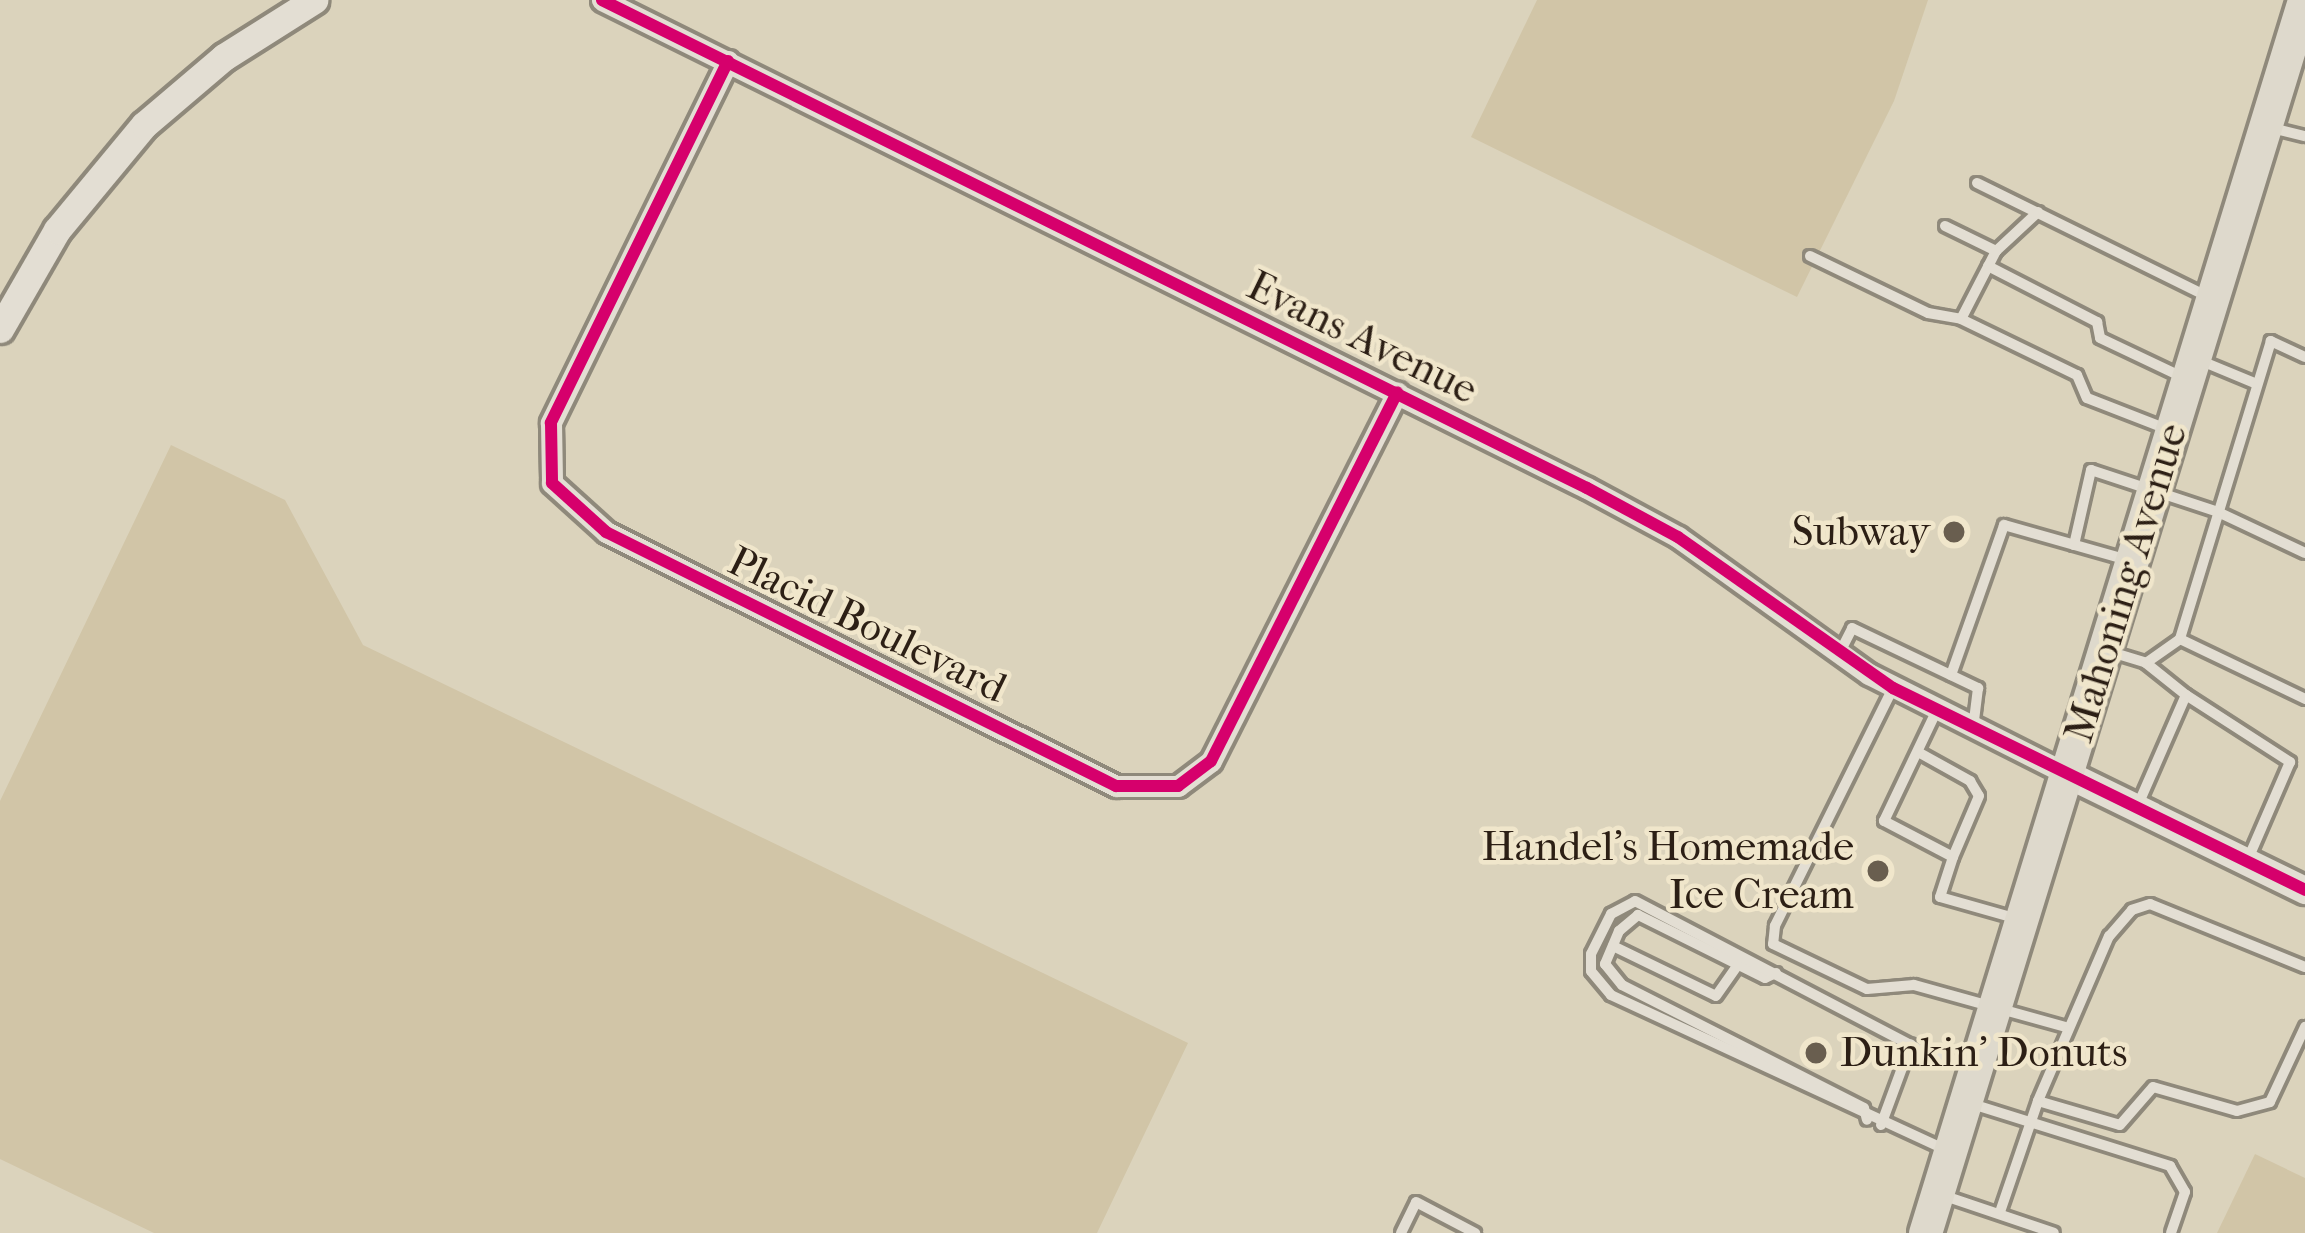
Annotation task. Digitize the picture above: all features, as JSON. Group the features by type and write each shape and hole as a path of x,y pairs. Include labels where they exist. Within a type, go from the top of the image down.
{"main road":[{"name":"Mahoning Avenue","path":"1924,1233 2026,921 2304,0"}],"street":[{"path":"0,329 57,230 145,125 224,57 314,0"},
{"name":"Evans Avenue","path":"602,0 1397,392 1678,537 1839,654 1894,688 2069,775"},
{"name":"Placid Boulevard","path":"728,61 551,424 552,483 606,532 1117,786 1178,787 1211,761 1397,392"},
{"path":"2069,775 2304,887"}],"lane":[{"path":"2265,127 2305,136"},
{"path":"1977,183 2212,299"},
{"path":"1961,319 1996,251 2038,212"},
{"path":"1945,226 1996,251"},
{"path":"1810,256 1928,313 1961,319 2077,375 2087,398 2172,431"},
{"path":"1988,266 2097,322 2100,338 2191,369 2257,384"},
{"path":"2146,663 2180,639 2271,341 2305,357"},
{"path":"2074,545 2092,470 2218,512 2305,553"},
{"path":"1951,675 2004,525 2132,561"},
{"path":"1839,654 1852,628 1978,688 1973,728"},
{"path":"2180,639 2305,699"},
{"path":"2105,650 2146,663 2157,680 2290,762 2246,862"},
{"path":"1894,688 1774,926 1773,944 1867,989 1915,985 2066,1027"},
{"path":"2137,808 2186,695"},
{"path":"1937,710 1884,821 1953,857"},
{"path":"1918,752 1970,781 1979,796 1940,897 2026,921"},
{"path":"1953,1153 1867,1120 1611,995 1592,970 1591,954 1611,914 1635,902 1911,1044 1980,1066"},
{"path":"2000,1213 2066,1027 2079,1015 2109,935 2132,910 2150,904 2305,967"},
{"path":"1777,973 1765,978 1638,915 1612,946 1605,964 1622,986 1864,1108 1867,1120"},
{"path":"1612,946 1716,996 1738,964"},
{"path":"2038,1101 2120,1125 2153,1087 2237,1111 2270,1102 2305,1027"},
{"path":"1880,1125 1911,1044"},
{"path":"1969,1102 2170,1166 2185,1192 2170,1233"},
{"path":"1939,1194 2054,1233"},
{"path":"1401,1233 1416,1202 1471,1232"}],"shaded area":[{"path":"1537,0 1928,0 1894,101 1797,297 1471,137"},
{"path":"171,445 285,500 363,645 1188,1043 1097,1233 154,1233 0,1159 0,801"},
{"path":"2255,1154 2305,1178 2305,1233 2217,1233"}],"cycle path":[{"path":"602,0 1587,488 1678,537 1893,688 2305,890"},
{"path":"728,61 551,423 552,483 606,532 1116,786 1178,786 1211,761 1397,392"}],"place":[{"name":"Subway","path":"1954,532"},
{"name":"Handel's Homemade Ice Cream","path":"1878,871"},
{"name":"Dunkin' Donuts","path":"1816,1053"}]}
